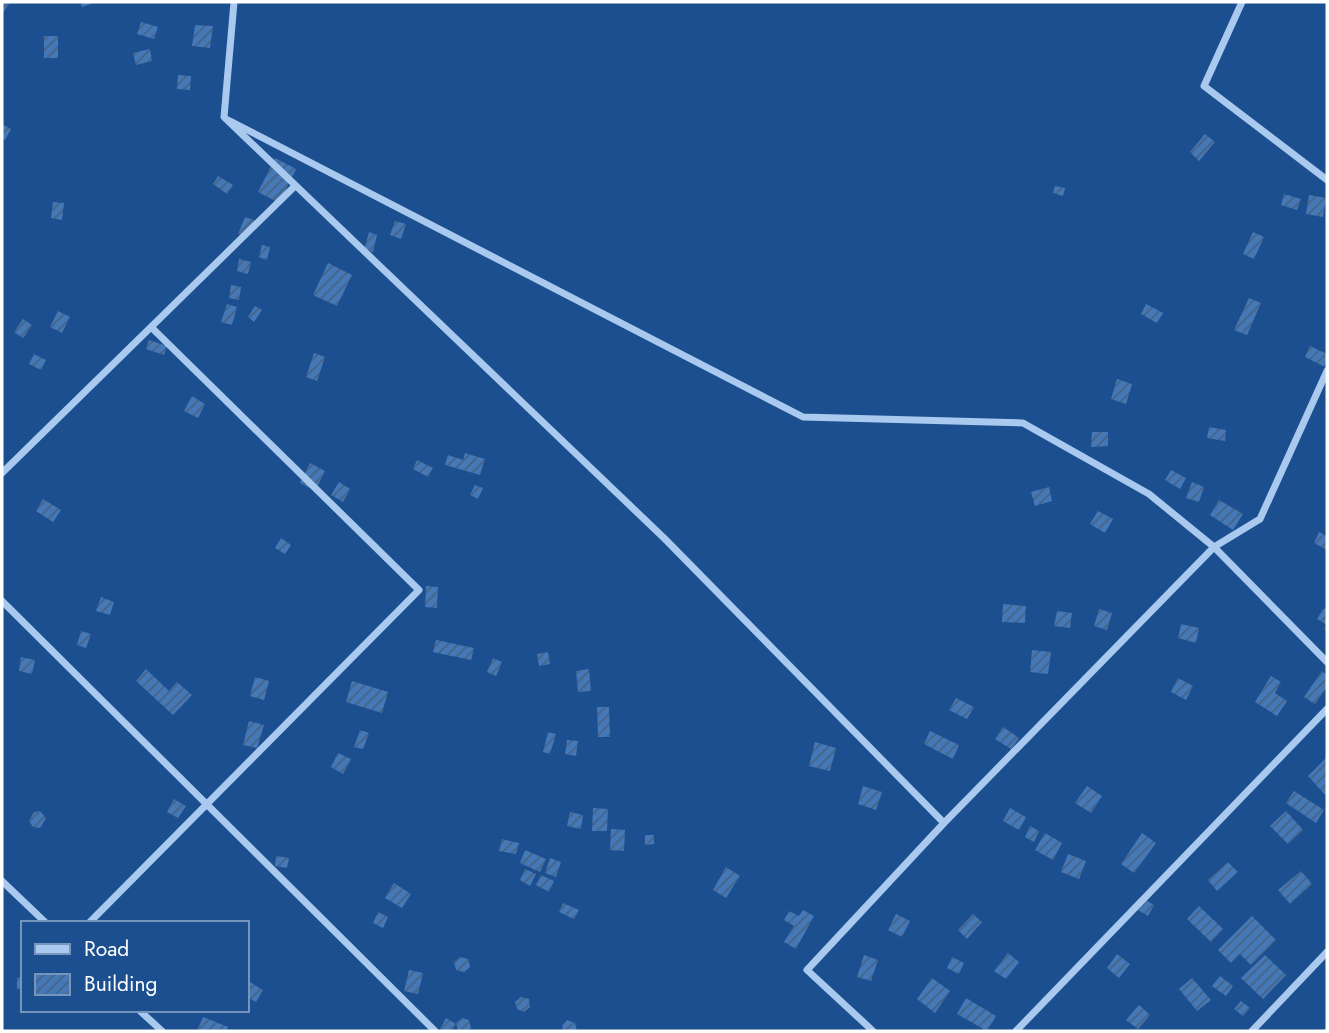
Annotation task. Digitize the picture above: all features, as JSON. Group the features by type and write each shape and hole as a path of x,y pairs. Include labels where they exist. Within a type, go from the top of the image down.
{"street":[{"path":"224,117 234,2"},
{"path":"1242,2 1204,86 1327,180"},
{"path":"224,117 665,539 944,823"},
{"path":"224,117 803,417 1023,423 1149,494 1214,547 1327,662"},
{"path":"2,473 295,186"},
{"path":"91,921 419,590 151,327"},
{"path":"873,1031 807,970 944,823 1214,547 1260,519 1327,371"},
{"path":"2,601 435,1031"},
{"path":"1016,1031 1327,709"},
{"path":"2,881 44,921"},
{"path":"1252,1031 1327,952"},
{"path":"141,1012 162,1031"}],"building":[{"path":"2,2 10,2 2,14"},
{"path":"80,2 97,2 82,7"},
{"path":"141,22 158,27 154,39 137,34"},
{"path":"195,25 213,26 210,48 192,46"},
{"path":"44,36 58,36 58,58 44,58"},
{"path":"150,49 152,61 136,65 133,53"},
{"path":"178,75 191,76 190,90 177,89"},
{"path":"2,124 11,129 5,140 2,138"},
{"path":"1205,134 1215,142 1199,161 1190,152"},
{"path":"275,158 296,169 279,203 258,192"},
{"path":"218,176 233,185 227,194 213,184"},
{"path":"1055,186 1065,188 1063,196 1053,193"},
{"path":"1284,194 1301,199 1297,210 1281,205"},
{"path":"1309,195 1326,198 1323,217 1306,214"},
{"path":"53,202 64,203 62,220 51,218"},
{"path":"245,217 254,220 248,237 238,234"},
{"path":"395,221 406,224 401,239 390,235"},
{"path":"369,232 377,235 373,252 364,250"},
{"path":"1253,232 1264,237 1254,259 1243,254"},
{"path":"262,245 270,247 267,260 259,257"},
{"path":"239,259 251,262 248,274 237,271"},
{"path":"328,263 352,275 337,306 313,295"},
{"path":"231,285 241,287 239,300 229,298"},
{"path":"1249,298 1261,303 1247,335 1234,330"},
{"path":"227,304 237,307 232,325 221,322"},
{"path":"1146,304 1163,313 1157,323 1141,314"},
{"path":"255,306 262,310 254,322 248,317"},
{"path":"58,311 70,317 62,333 50,327"},
{"path":"23,319 32,325 23,338 14,332"},
{"path":"149,340 167,346 164,355 146,349"},
{"path":"1310,346 1327,354 1327,368 1305,357"},
{"path":"314,353 325,357 317,381 306,377"},
{"path":"34,354 46,360 41,370 29,364"},
{"path":"1117,379 1132,384 1126,404 1111,399"},
{"path":"192,396 205,404 198,418 184,411"},
{"path":"1209,427 1226,430 1225,441 1207,438"},
{"path":"1092,432 1108,432 1108,446 1091,447"},
{"path":"465,453 485,459 480,475 445,465 448,455 463,460"},
{"path":"417,460 433,468 428,477 413,469"},
{"path":"310,463 325,471 315,491 300,483"},
{"path":"1171,470 1186,478 1180,489 1165,480"},
{"path":"339,482 350,489 343,502 331,495"},
{"path":"1192,482 1204,487 1199,502 1186,498"},
{"path":"475,485 483,488 478,499 470,495"},
{"path":"1049,487 1052,501 1035,506 1031,492"},
{"path":"43,499 61,510 53,522 36,511"},
{"path":"1219,500 1243,514 1233,530 1210,515"},
{"path":"1098,511 1113,519 1105,533 1090,524"},
{"path":"1319,532 1327,536 1327,550 1314,543"},
{"path":"281,538 291,545 285,554 275,548"},
{"path":"426,586 438,587 437,608 425,607"},
{"path":"101,597 114,602 110,615 96,611"},
{"path":"1003,604 1026,606 1025,623 1002,622"},
{"path":"1324,608 1327,610 1327,625 1317,619"},
{"path":"1099,609 1112,613 1107,630 1094,626"},
{"path":"1057,611 1072,613 1070,628 1054,626"},
{"path":"1181,624 1199,628 1196,643 1178,638"},
{"path":"81,631 91,634 86,648 77,645"},
{"path":"436,640 474,648 471,660 433,652"},
{"path":"1032,650 1051,652 1048,674 1030,672"},
{"path":"548,652 550,664 539,666 537,654"},
{"path":"21,657 35,660 32,674 19,671"},
{"path":"493,658 502,662 496,676 487,672"},
{"path":"146,669 169,691 177,682 192,695 173,715 136,681"},
{"path":"589,669 591,691 578,692 576,671"},
{"path":"1322,671 1327,675 1327,687 1315,704 1304,697"},
{"path":"1271,676 1281,682 1275,693 1287,701 1277,716 1255,702"},
{"path":"255,677 269,681 264,700 250,696"},
{"path":"1178,678 1193,686 1186,700 1171,692"},
{"path":"352,681 388,692 382,713 346,702"},
{"path":"956,698 974,707 967,719 949,710"},
{"path":"597,707 609,707 610,737 598,737"},
{"path":"249,721 264,725 257,748 243,745"},
{"path":"1003,727 1019,738 1011,749 995,739"},
{"path":"360,730 369,733 363,749 354,747"},
{"path":"930,731 959,745 953,759 924,744"},
{"path":"548,732 556,734 550,754 543,752"},
{"path":"567,740 578,741 576,756 565,754"},
{"path":"815,742 836,748 830,771 809,766"},
{"path":"338,753 351,759 343,774 331,767"},
{"path":"1327,757 1327,797 1308,776"},
{"path":"863,786 882,792 876,810 858,804"},
{"path":"1087,786 1102,796 1091,813 1075,803"},
{"path":"1294,791 1324,810 1316,823 1286,803"},
{"path":"174,799 186,806 178,818 167,812"},
{"path":"593,808 608,809 607,831 592,831"},
{"path":"1010,808 1026,817 1019,830 1003,821"},
{"path":"40,811 46,818 40,828 33,827 29,821 34,812"},
{"path":"1286,811 1303,830 1288,844 1270,826"},
{"path":"570,812 583,815 581,829 567,826"},
{"path":"1030,826 1039,831 1034,842 1025,837"},
{"path":"611,829 625,830 624,851 610,850"},
{"path":"1045,833 1062,843 1053,860 1035,850"},
{"path":"1142,833 1156,843 1134,873 1121,864"},
{"path":"645,835 654,835 654,844 645,845"},
{"path":"502,839 519,843 516,854 499,851"},
{"path":"525,850 546,859 540,872 520,863"},
{"path":"1068,854 1086,861 1079,879 1061,872"},
{"path":"276,856 289,858 287,868 275,866"},
{"path":"550,858 561,862 556,877 545,873"},
{"path":"1228,862 1238,872 1217,891 1208,880"},
{"path":"726,867 740,876 726,898 713,890"},
{"path":"525,869 536,874 530,886 520,880"},
{"path":"1301,871 1312,884 1290,904 1278,890"},
{"path":"541,875 554,881 549,892 536,885"},
{"path":"394,883 411,894 402,908 385,898"},
{"path":"1144,899 1154,905 1148,916 1138,910"},
{"path":"563,903 579,910 574,919 559,912"},
{"path":"1199,906 1223,929 1211,942 1187,919"},
{"path":"803,910 814,916 796,949 784,942 794,926 784,920 789,911 799,916"},
{"path":"378,912 388,917 383,928 373,923"},
{"path":"896,914 910,921 902,937 888,930"},
{"path":"973,914 982,922 967,939 958,930"},
{"path":"1252,916 1276,940 1251,965 1240,954 1231,963 1218,950"},
{"path":"1008,953 1019,962 1006,979 994,971"},
{"path":"1117,954 1130,964 1119,978 1107,968"},
{"path":"864,955 878,960 871,981 857,977"},
{"path":"1265,955 1286,975 1263,999 1241,978"},
{"path":"460,957 468,959 470,967 464,972 456,970 454,962"},
{"path":"952,957 964,963 959,974 947,968"},
{"path":"409,970 423,973 418,994 404,991"},
{"path":"1220,976 1233,986 1226,996 1212,986"},
{"path":"21,977 21,990 17,989 17,978"},
{"path":"932,978 950,991 935,1013 917,999"},
{"path":"1192,978 1211,1000 1197,1011 1179,989"},
{"path":"248,981 263,990 256,1002 248,998"},
{"path":"521,997 529,999 530,1007 524,1012 517,1009 515,1002"},
{"path":"966,998 996,1016 987,1031 957,1014"},
{"path":"1241,1001 1250,1008 1243,1016 1234,1009"},
{"path":"1139,1005 1150,1015 1138,1029 1126,1020"},
{"path":"203,1017 228,1027 226,1031 197,1031"},
{"path":"446,1018 456,1024 452,1031 439,1031"},
{"path":"462,1018 469,1020 471,1028 467,1031 458,1031 456,1023"},
{"path":"567,1020 575,1023 577,1031 563,1031 562,1026"}]}
